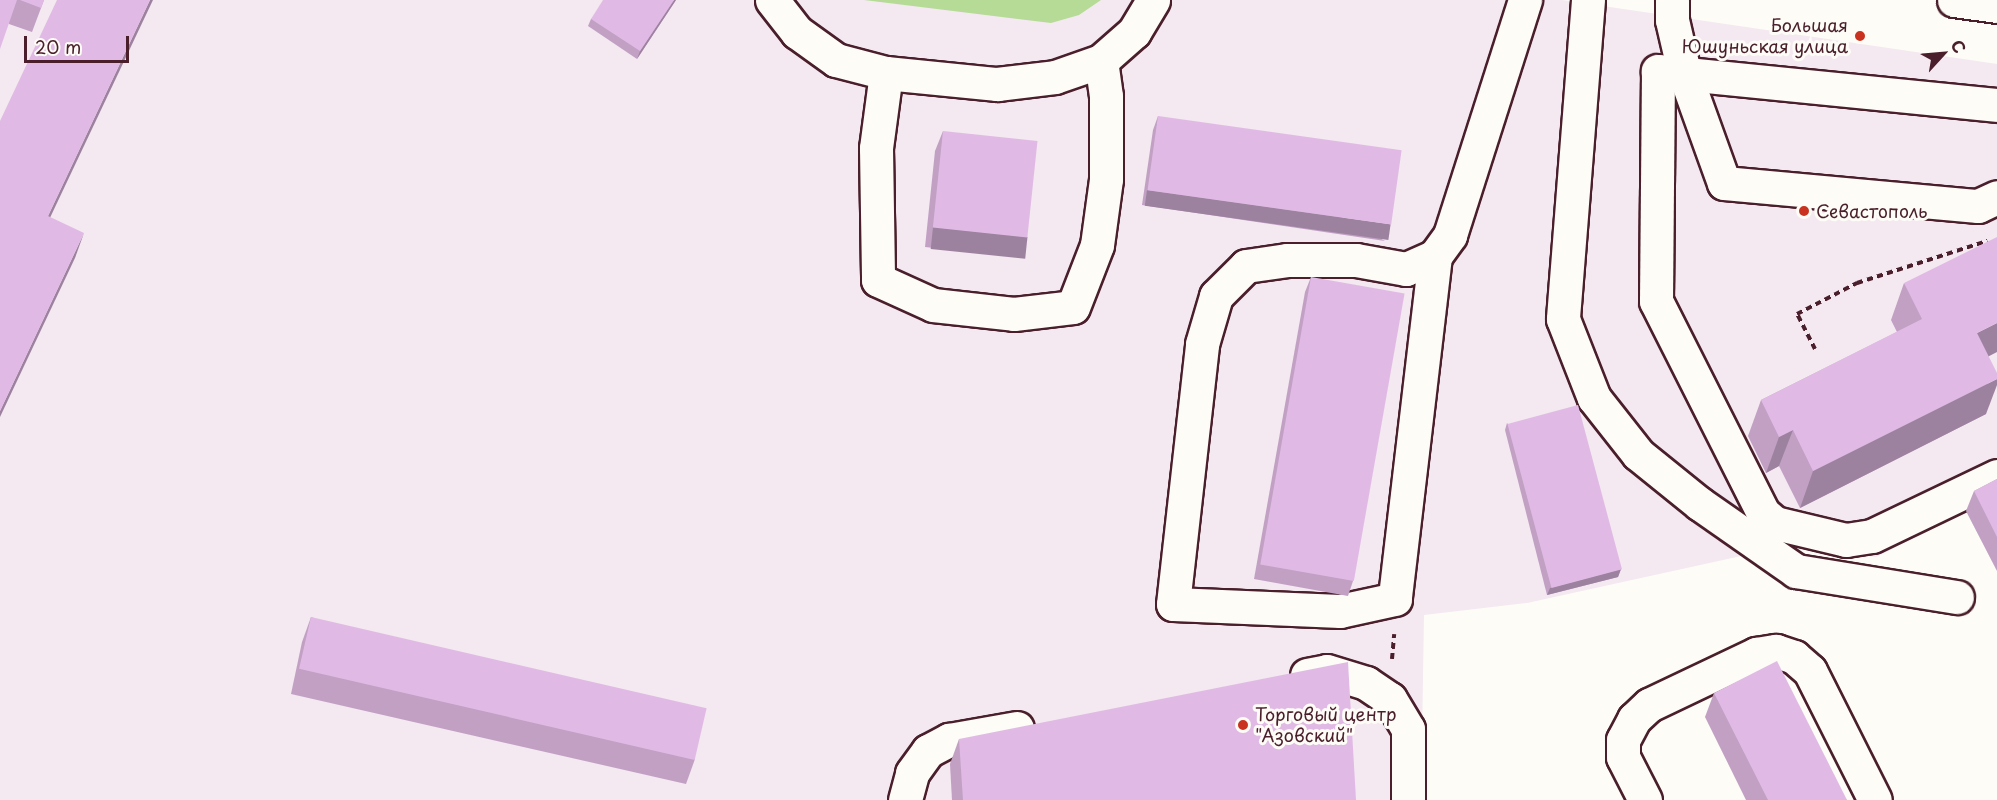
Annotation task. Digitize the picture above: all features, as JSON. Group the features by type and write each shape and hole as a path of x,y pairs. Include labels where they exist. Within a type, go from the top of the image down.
{"street":[{"path":"772,0 797,32 836,60 886,73 997,84 1055,77 1101,62 1134,32 1153,0"},
{"path":"1435,256 1406,269 1356,260 1287,260 1246,266 1216,296 1203,344 1173,604 1340,610 1395,599 1435,256 1450,235 1525,0"},
{"path":"1588,0 1563,319 1594,398 1638,454 1700,504 1796,571 1957,597"},
{"path":"1954,0 1997,6"},
{"path":"1672,10 1671,71 1656,301 1763,513 1788,529 1846,540 1872,536 1997,476"},
{"path":"886,73 876,148 878,280 933,305 1014,314 1073,307 1097,245 1106,179 1106,96 1101,62"},
{"path":"1671,71 1997,105"},
{"path":"1671,71 1724,183 1978,206 1997,197"},
{"path":"1645,800 1623,757 1623,740 1634,719 1649,705 1756,654 1776,651 1794,657 1810,671 1875,800"},
{"path":"1281,680 1327,671 1366,683 1390,699 1408,729 1408,800"},
{"path":"905,800 912,773 928,751 949,740 1052,722"}],"path":[{"path":"1815,349 1797,314 1857,283 1997,238"},
{"path":"1390,699 1395,599"}],"shaded area":[{"path":"0,0 1562,0 1997,64 1997,571 1966,511 1876,557 1791,545 1527,603 1424,615 1421,800 0,800"}],"green space":[{"path":"864,0 1101,0 1079,15 1051,23"}],"building":[{"path":"0,0 17,0 0,49"},
{"path":"20,0 44,0 41,8"},
{"path":"57,0 150,0 48,216 84,233 0,411 0,121"},
{"path":"603,0 674,0 640,51 591,19"},
{"path":"1158,116 1402,150 1391,225 1148,190"},
{"path":"943,131 1037,141 1027,237 933,227"},
{"path":"1997,237 1997,323 1977,333 1997,373 1997,379 1813,471 1793,430 1779,437 1761,400 1922,319 1904,283"},
{"path":"1311,277 1405,293 1354,581 1260,565"},
{"path":"1578,405 1622,569 1551,588 1507,424"},
{"path":"1997,479 1997,537 1974,491"},
{"path":"311,617 707,708 695,760 299,669"},
{"path":"1777,661 1847,800 1768,800 1714,693"},
{"name":"Торговый центр \"Азовский\"","path":"1348,662 1356,800 963,800 959,739"}],"place":[{"name":"Большая Юшуньская улица","path":"1860,36"},
{"name":"Севастополь","path":"1804,211"},
{"name":"Торговый центр \"Азовский\"","path":"1243,725"}]}
